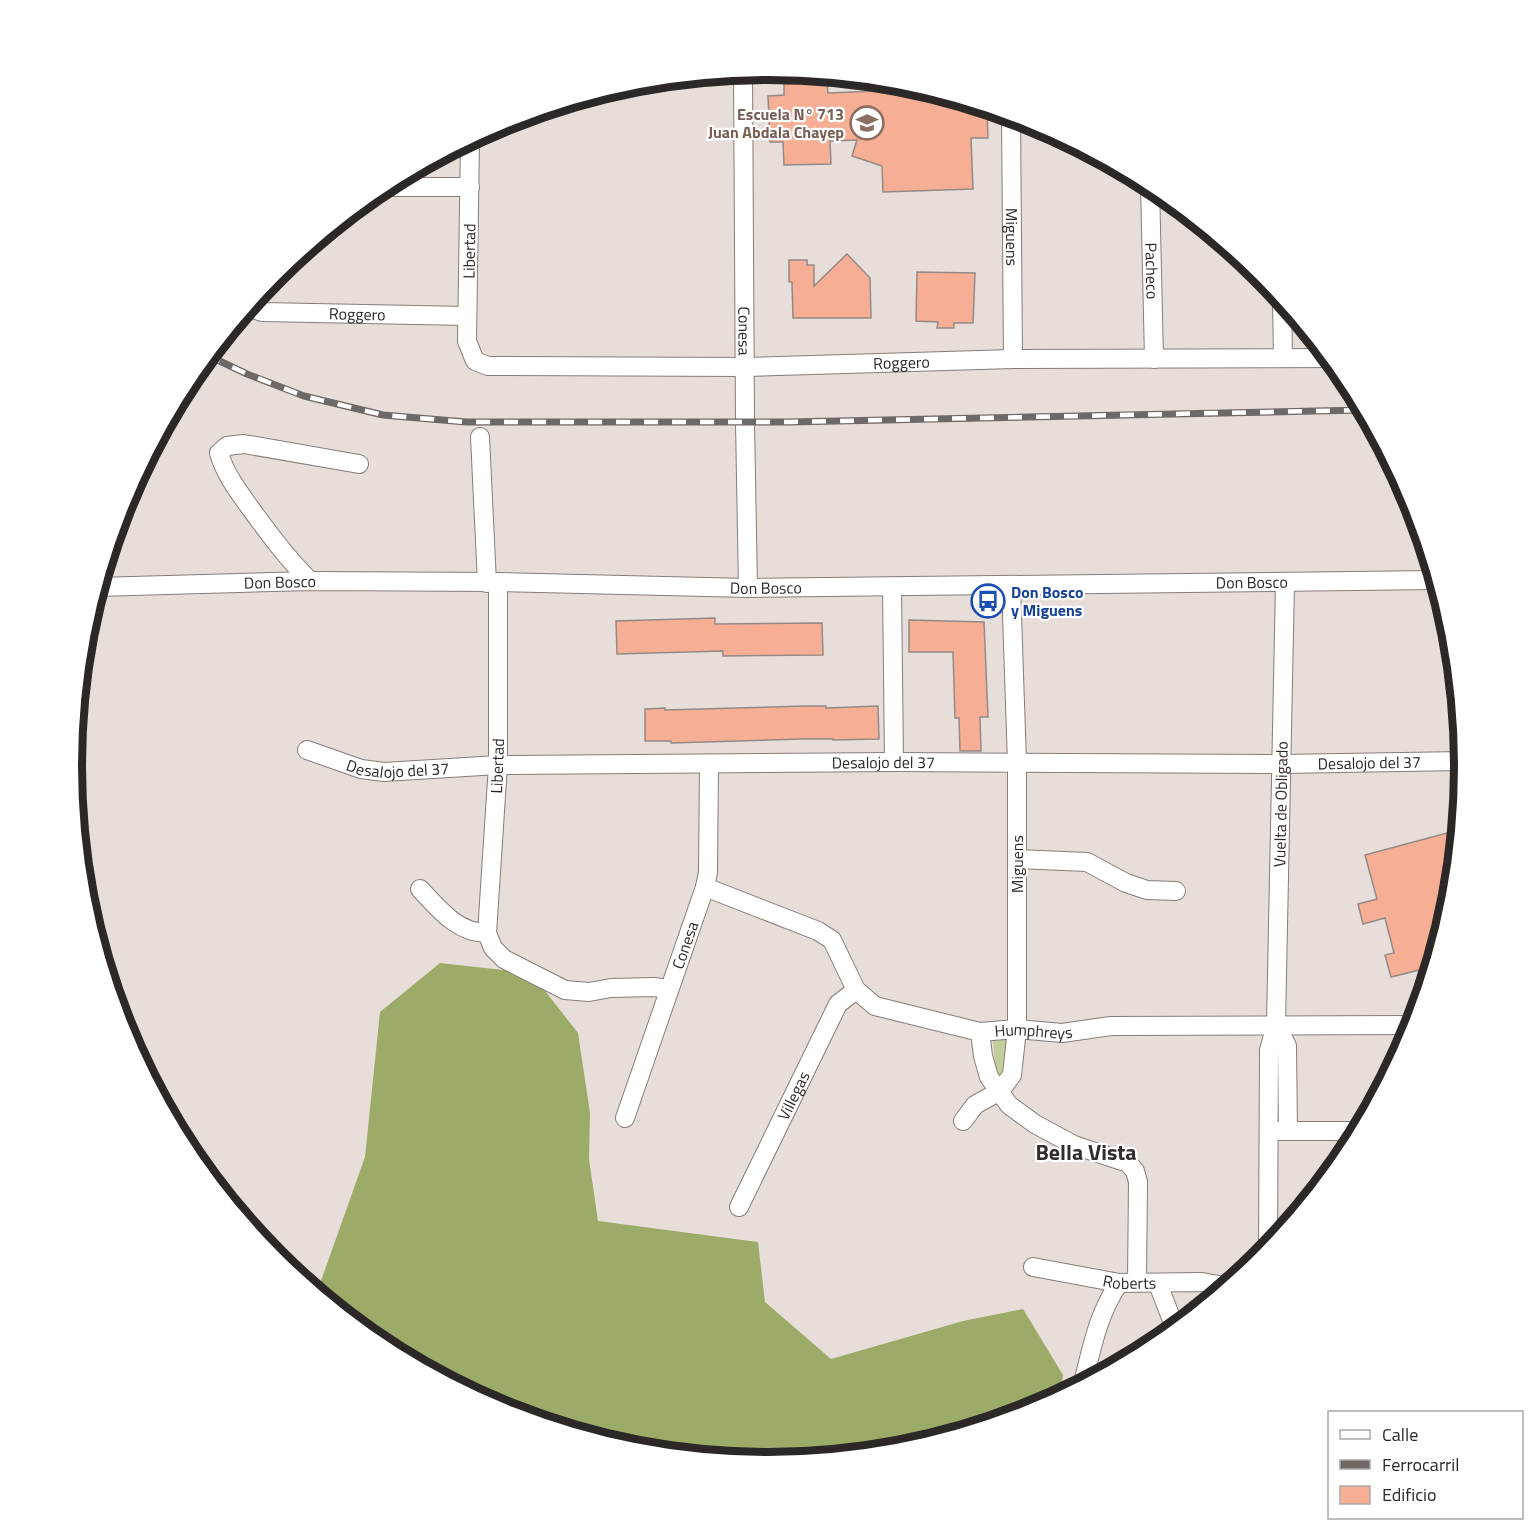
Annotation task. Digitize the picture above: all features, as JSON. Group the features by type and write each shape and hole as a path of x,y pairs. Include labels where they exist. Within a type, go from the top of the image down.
{"street":[{"name":"Conesa","path":"743,81 748,588"},
{"name":"Miguens","path":"1011,125 1013,359"},
{"name":"Libertad","path":"470,147 467,341 475,361"},
{"path":"399,187 470,187"},
{"name":"Pacheco","path":"1150,196 1154,359"},
{"name":"Roggero","path":"255,310 262,312 467,316"},
{"path":"1282,312 1283,358"},
{"name":"Roggero","path":"475,361 488,366 745,367 1013,359 1319,358"},
{"name":"Libertad","path":"480,437 493,583 498,765 490,941"},
{"path":"310,581 285,556 248,504 223,468 219,453 227,446 244,444 359,464"},
{"name":"Don Bosco","path":"105,587 310,581 748,588 1428,580"},
{"name":"Vuelta de Obligado","path":"1268,1234 1269,1050 1276,1024 1285,583"},
{"name":"Miguens","path":"1000,1091 1012,1075 1017,1029 1017,762 1011,585"},
{"path":"892,587 894,762"},
{"name":"Desalojo del 37","path":"307,750 361,769 384,772 498,765 894,762 1280,764 1454,761"},
{"name":"Conesa","path":"625,1118 705,887 708,872 709,764"},
{"path":"1017,858 1087,862 1126,883 1147,890 1176,891"},
{"name":"Humphreys","path":"705,887 818,931 832,940 856,990 875,1006 980,1032 1017,1029 1062,1033 1111,1026 1402,1025"},
{"path":"420,889 453,923 490,941 504,959 565,990 589,992 610,988 668,989"},
{"name":"Villegas","path":"739,1207 838,1004 856,990"},
{"name":"Vuelta de Obligado","path":"1276,1024 1287,1046 1288,1131"},
{"path":"980,1032 989,1077 1009,1105 1035,1125 1074,1145 1128,1163 1135,1171 1138,1182 1128,1282 1106,1302 1086,1373"},
{"path":"963,1121 975,1105 1000,1091"},
{"path":"1268,1131 1348,1131"},
{"name":"Roberts","path":"1033,1267 1128,1282 1158,1284 1202,1282 1216,1284"},
{"path":"1158,1284 1172,1320"}],"green space":[{"path":"440,963 531,973 578,1033 590,1113 589,1159 598,1221 758,1242 765,1302 831,1359 963,1321 1023,1309 1063,1375 1061,1385 988,1415 945,1428 857,1446 768,1452 678,1446 590,1428 505,1399 424,1360 386,1336 320,1285 365,1157 380,1012"},
{"path":"1008,1038 1005,1074 999,1078 995,1073 993,1039"}],"building":[{"path":"827,82 828,93 888,91 945,103 987,116 988,138 971,138 973,189 883,192 882,166 852,156 857,140 830,141 831,164 784,165 783,142 770,142 768,96 784,95 784,84"},
{"path":"847,254 870,278 871,318 793,318 789,260 807,260 807,265 814,265 814,286"},
{"path":"917,272 975,273 973,323 954,323 954,328 937,328 938,322 916,321"},
{"path":"715,618 715,624 822,623 823,655 723,656 723,651 617,654 616,621"},
{"path":"909,620 984,622 988,717 980,717 981,751 960,751 959,718 955,718 953,652 909,652"},
{"path":"826,706 826,708 878,706 879,739 671,743 671,741 645,741 645,709"},
{"path":"1450,832 1440,899 1422,969 1391,977 1385,955 1394,953 1385,918 1363,924 1358,904 1377,899 1365,855"}],"railway":[{"path":"215,359 304,396 383,415 466,422 789,422 1355,410"}],"place":[{"name":"Escuela N° 713 Juan Abdala Chayep","path":"867,123"},
{"name":"Don Bosco y Miguens","path":"988,601"}],"district":[{"name":"Bella Vista","path":"1086,1152"}]}
